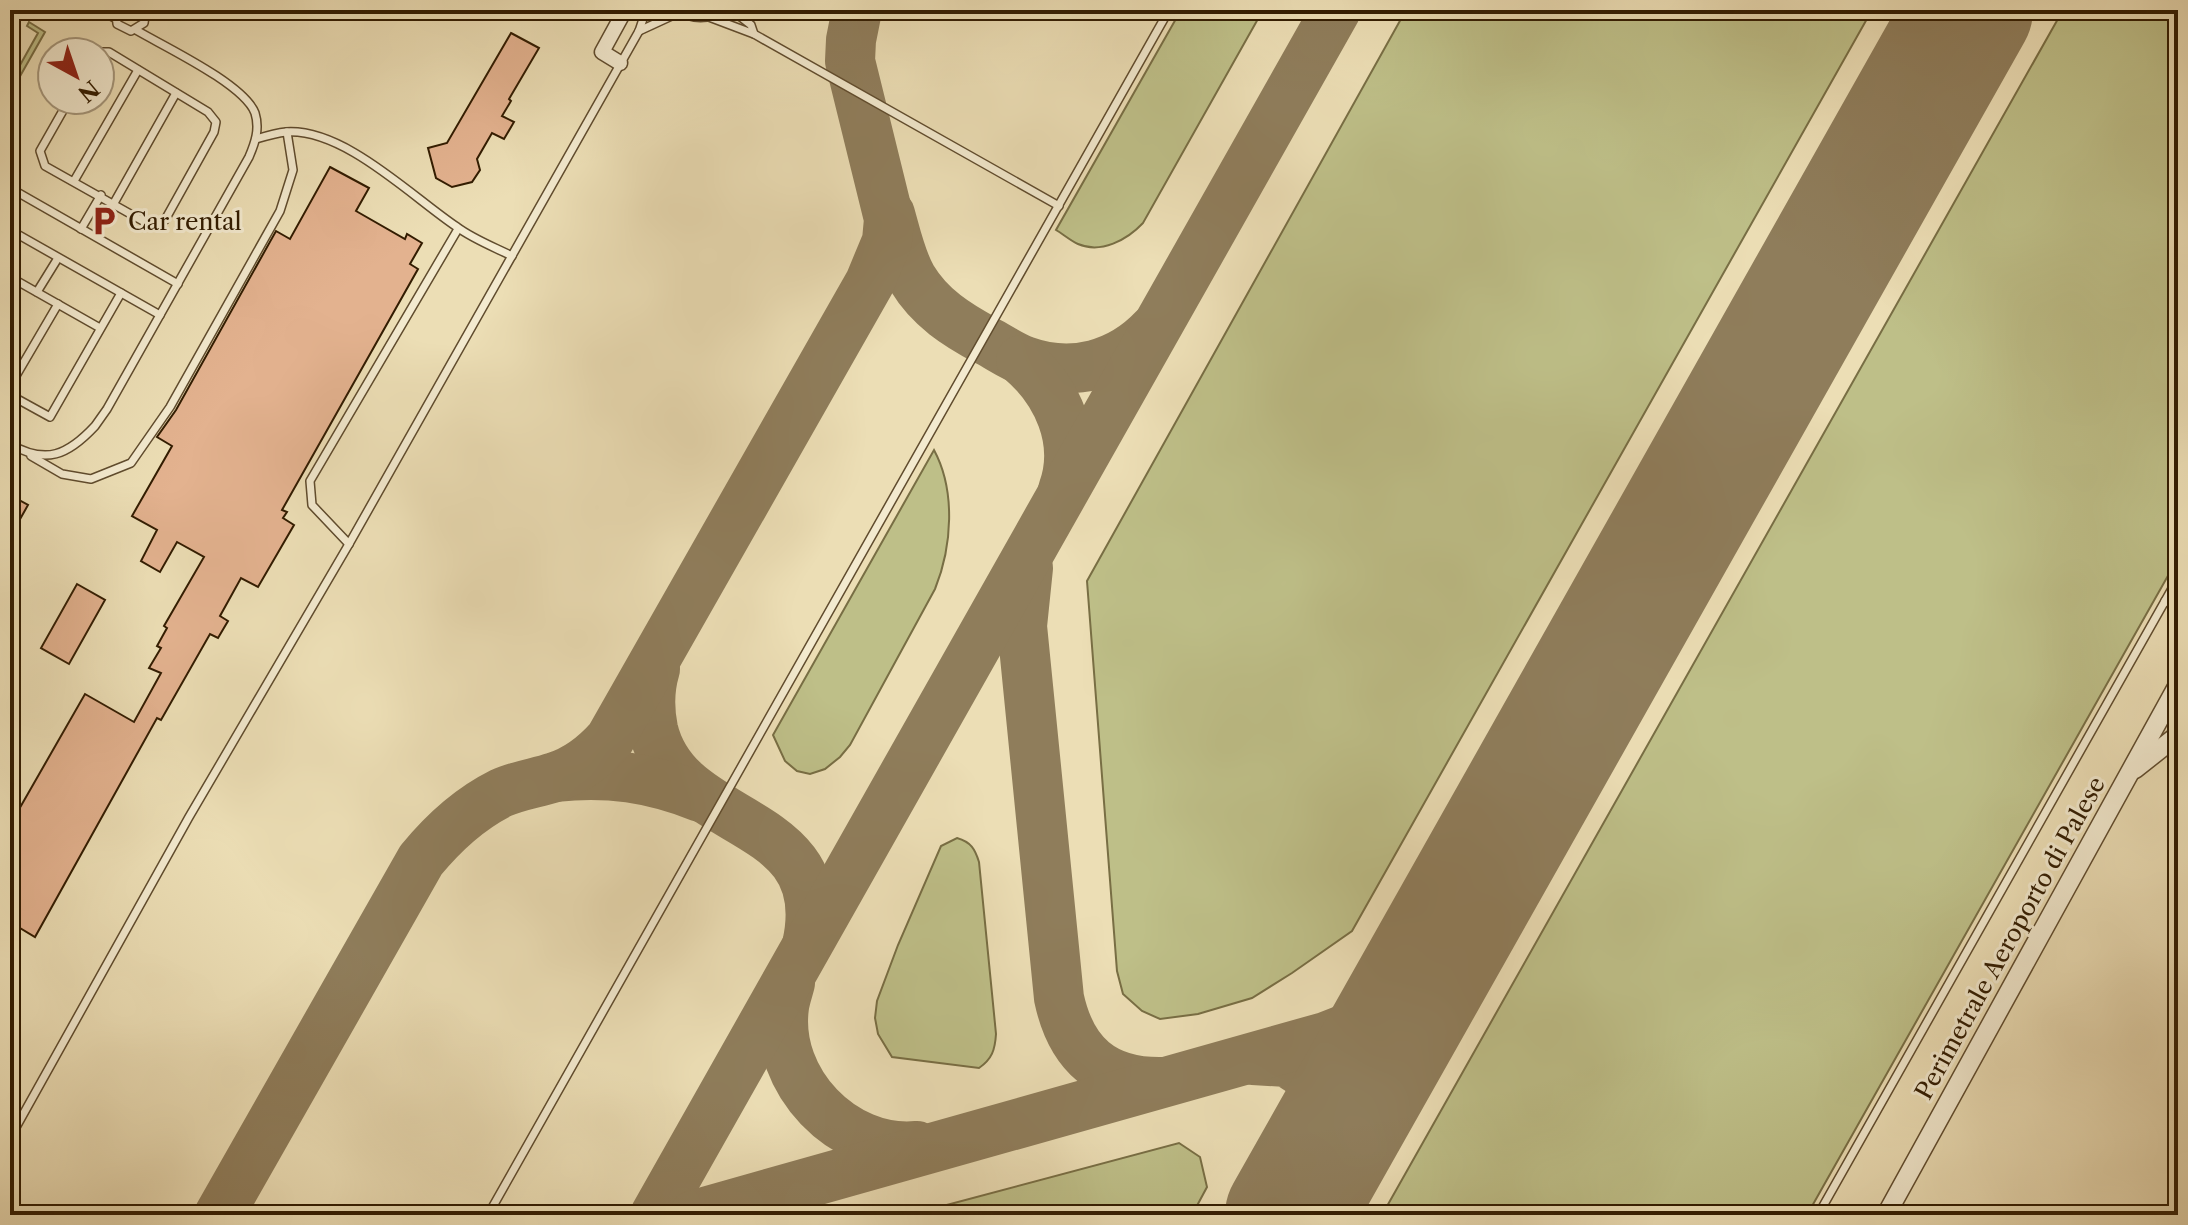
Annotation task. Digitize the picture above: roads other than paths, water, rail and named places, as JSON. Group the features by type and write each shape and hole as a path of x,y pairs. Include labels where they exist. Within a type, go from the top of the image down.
{"street":[{"path":"620,63 602,52 625,10"},
{"name":"Perimetrale Aeroporto di Palese","path":"1886,1215 2178,685"},
{"path":"2127,775 2178,735"}],"lane":[{"path":"25,453 36,456 57,454 82,440 107,409 249,157 256,139 255,113 238,90 136,30 121,28 116,14 100,10"},
{"path":"136,30 144,23 146,10"},
{"path":"10,1138 189,817 349,544 639,31 646,10"},
{"path":"709,17 726,10"},
{"path":"737,10 737,14 751,25 754,34"},
{"path":"488,1215 1169,10"},
{"path":"639,31 677,11 693,17 709,17 754,34 1059,206"},
{"path":"60,116 40,151 45,166 150,225 158,225 165,220 207,145 216,122 208,112 116,56"},
{"path":"74,181 138,70"},
{"path":"114,203 176,93"},
{"path":"256,139 287,132 320,139 379,167 458,229 512,256"},
{"path":"10,444 62,474 91,479 131,463 170,407 280,211 293,170 287,132"},
{"path":"10,188 178,284"},
{"path":"81,229 101,195"},
{"path":"349,544 312,505 310,481 458,229"},
{"path":"10,230 160,315"},
{"path":"37,292 58,258"},
{"path":"10,291 13,278 100,328"},
{"path":"10,395 50,417 121,293"},
{"path":"10,386 58,304"},
{"path":"1818,1215 2178,578"},
{"path":"2165,601 2178,608"}],"place":[{"name":"Car rental","path":"104,221"}]}
